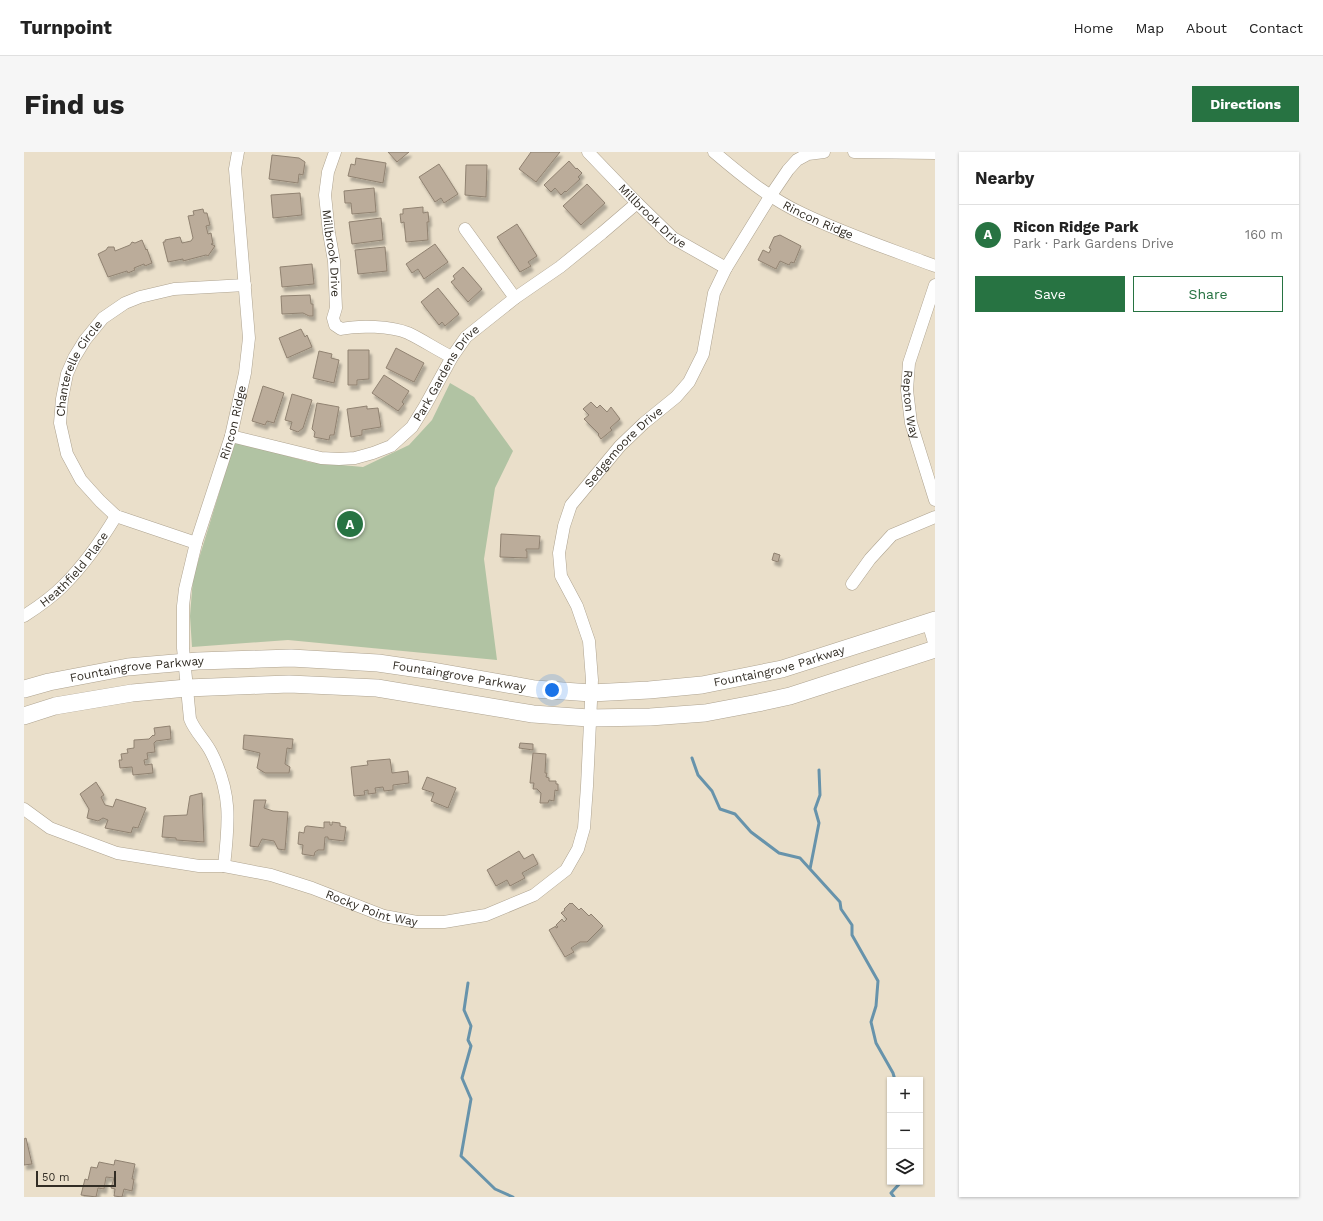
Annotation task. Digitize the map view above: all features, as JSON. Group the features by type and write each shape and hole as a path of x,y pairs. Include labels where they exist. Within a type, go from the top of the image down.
{"main road":[{"name":"Fountaingrove Parkway","path":"24,689 49,682 128,667 185,662 291,658 378,663 433,670 535,689 591,693 649,690 702,685 782,669 931,621"},
{"name":"Fountaingrove Parkway","path":"24,716 55,706 132,692 289,684 377,688 533,714 589,718 650,717 705,713 790,696 935,648"}],"street":[{"name":"Rincon Ridge","path":"224,866 228,836 228,809 224,783 210,751 194,729 190,719 183,648 183,606 188,575 196,544 231,436 245,373 249,338 237,203 235,169 238,152"},
{"name":"Millbrook Drive","path":"335,152 328,172 325,195 334,261 336,308 333,318 335,325 341,329 354,326 376,327 407,333 452,357"},
{"name":"Millbrook Drive","path":"588,152 673,238 726,268"},
{"name":"Rincon Ridge","path":"714,152 751,183 800,213 834,228 935,266"},
{"name":"Sedgemoore Drive","path":"589,718 592,680 589,641 577,606 561,576 559,553 564,526 571,505 620,446 644,423 676,398 689,382 703,354 714,293 726,268 770,195 788,170 797,160 808,154 824,152"},
{"path":"854,152 935,153"},
{"name":"Park Gardens Drive","path":"231,436 321,458 355,458 374,453 391,446 412,427 452,357 466,337 515,298 560,267 637,203"},
{"path":"465,229 515,298"},
{"name":"Chanterelle Circle","path":"196,544 116,516 81,480 67,454 60,422 62,399 66,380 74,358 85,340 103,318 125,303 140,297 174,289 245,285"},
{"name":"Repton Way","path":"935,285 909,363 907,390 910,422 935,500"},
{"name":"Heathfield Place","path":"24,616 42,604 63,586 86,559 116,516"},
{"path":"852,584 870,559 892,535 935,517"},
{"path":"931,621 935,648"},
{"name":"Rocky Point Way","path":"24,809 50,828 117,853 199,866 224,866 271,875 312,888 384,916 417,922 444,922 486,915 534,895 566,870 578,849 584,828 589,718"}],"green space":[{"path":"450,383 474,397 513,451 495,488 484,559 497,660 288,640 192,647 190,616 193,578 235,441 309,462 363,467 409,445 432,420"}],"building":[{"path":"388,152 409,152 397,162"},
{"path":"531,152 560,152 536,182 519,169"},
{"path":"272,155 299,158 305,162 303,175 299,174 298,183 269,179"},
{"path":"356,158 386,163 383,183 348,176 351,164 355,165"},
{"path":"569,161 582,173 578,177 580,179 561,195 555,188 551,192 544,185"},
{"path":"439,164 458,194 444,203 441,198 435,202 419,177"},
{"path":"466,165 487,165 486,197 465,195"},
{"path":"587,184 605,203 581,225 563,206"},
{"path":"374,188 376,212 352,214 351,203 345,203 344,191"},
{"path":"300,193 302,215 273,218 271,195"},
{"path":"423,207 423,213 428,212 428,240 406,242 404,222 401,223 400,214 403,214 403,209"},
{"path":"203,209 204,213 207,213 210,225 206,226 208,234 211,233 213,244 211,244 215,246 208,256 206,255 183,261 183,259 168,262 163,242 165,242 165,240 180,237 182,243 191,241 193,238 188,216 194,215 193,211"},
{"path":"381,218 383,240 352,244 349,222"},
{"path":"517,224 537,256 528,262 531,266 520,272 497,237"},
{"path":"780,235 801,246 794,263 791,262 789,265 780,261 776,269 758,260 763,250 769,253 771,249 769,248 774,237"},
{"path":"142,240 152,263 134,268 135,270 128,273 127,271 108,277 98,254 106,250 108,247 114,247 115,251 130,245 132,242 135,243"},
{"path":"435,244 448,262 424,279 418,269 412,273 406,264"},
{"path":"385,247 387,271 358,274 355,250"},
{"path":"312,264 314,284 282,287 280,267"},
{"path":"463,267 482,289 468,302 451,282 455,279 453,276"},
{"path":"438,288 459,314 445,326 442,322 439,325 421,302"},
{"path":"310,295 311,304 313,304 313,316 303,313 282,314 281,296"},
{"path":"301,329 305,337 307,335 312,347 287,358 279,338"},
{"path":"396,348 424,363 414,382 386,368"},
{"path":"348,350 369,350 369,379 357,380 357,385 348,385"},
{"path":"319,351 332,354 331,358 339,360 334,383 313,378"},
{"path":"384,375 409,391 402,402 404,404 398,411 372,393"},
{"path":"263,386 284,393 274,423 267,421 265,425 252,421"},
{"path":"292,394 312,400 303,428 298,432 290,429 292,422 285,420"},
{"path":"591,402 597,408 600,405 607,412 611,407 620,419 610,428 612,430 601,439 598,435 599,434 584,419 589,415 583,409"},
{"path":"317,403 339,407 334,435 330,435 329,440 314,437 315,432 312,429"},
{"path":"367,406 367,409 378,408 381,427 362,430 362,435 351,437 347,409"},
{"path":"501,534 540,536 539,549 526,549 527,558 500,557"},
{"path":"774,553 780,555 778,562 772,560"},
{"path":"170,726 171,739 156,741 154,743 155,752 147,753 148,759 144,760 145,765 152,764 153,773 133,775 132,767 120,768 119,760 122,760 121,754 128,753 127,749 134,748 134,740 149,739 155,734 154,728"},
{"path":"244,735 293,739 292,749 287,748 285,764 290,767 289,773 265,773 257,768 260,753 243,749"},
{"path":"520,743 533,744 533,750 519,748"},
{"path":"533,753 546,754 546,777 549,778 549,781 556,781 556,784 558,784 558,791 555,790 554,801 549,800 548,803 540,803 541,793 537,789 533,789 534,783 530,783"},
{"path":"390,759 392,773 408,771 409,783 393,785 393,790 384,791 383,787 375,788 376,793 368,794 368,790 364,791 365,795 354,796 351,767 368,765 367,761"},
{"path":"427,777 456,788 448,808 431,801 434,793 422,789"},
{"path":"96,782 104,795 101,797 105,805 113,807 116,799 146,808 138,828 133,827 131,833 105,828 108,820 103,818 98,821 87,818 89,809 80,794"},
{"path":"202,793 204,842 176,840 176,838 162,837 164,816 187,815 190,796"},
{"path":"254,800 266,800 264,808 273,811 288,812 285,850 278,849 274,841 262,839 258,847 250,846"},
{"path":"324,822 330,822 330,825 332,825 332,822 340,823 340,826 346,827 344,841 328,839 328,837 325,837 324,850 318,850 315,852 314,856 302,854 303,845 298,844 299,832 304,833 305,827 307,826 324,828"},
{"path":"519,851 524,859 533,854 538,864 522,873 525,878 510,886 507,880 496,886 487,870"},
{"path":"570,903 572,903 579,910 581,908 589,916 591,914 603,926 587,942 580,942 571,948 574,952 565,957 549,930 556,926 556,928 558,927 556,925 562,919 564,922 567,919 561,913"},
{"path":"26,1138 32,1164 24,1165 24,1139"},
{"path":"115,1160 135,1164 132,1179 134,1179 132,1191 124,1189 122,1197 114,1196 115,1189 111,1188 114,1178 106,1177 104,1189 98,1188 96,1197 81,1195 85,1179 88,1180 91,1167 97,1168 99,1162 114,1165"}],"waterway":[{"path":"692,758 698,775 712,791 720,809 735,814 751,832 779,853 800,858 840,902 841,909 852,925 852,935 878,981 876,1006 871,1022 876,1043 894,1077"},
{"path":"810,869 819,823 815,809 820,795 819,770"},
{"path":"468,983 464,1010 471,1026 468,1040 471,1046 462,1078 471,1099 461,1156 495,1189 513,1197"},
{"path":"894,1197 891,1193 898,1185"}],"place":[{"name":"Ricon Ridge Park","path":"350,524"}]}
